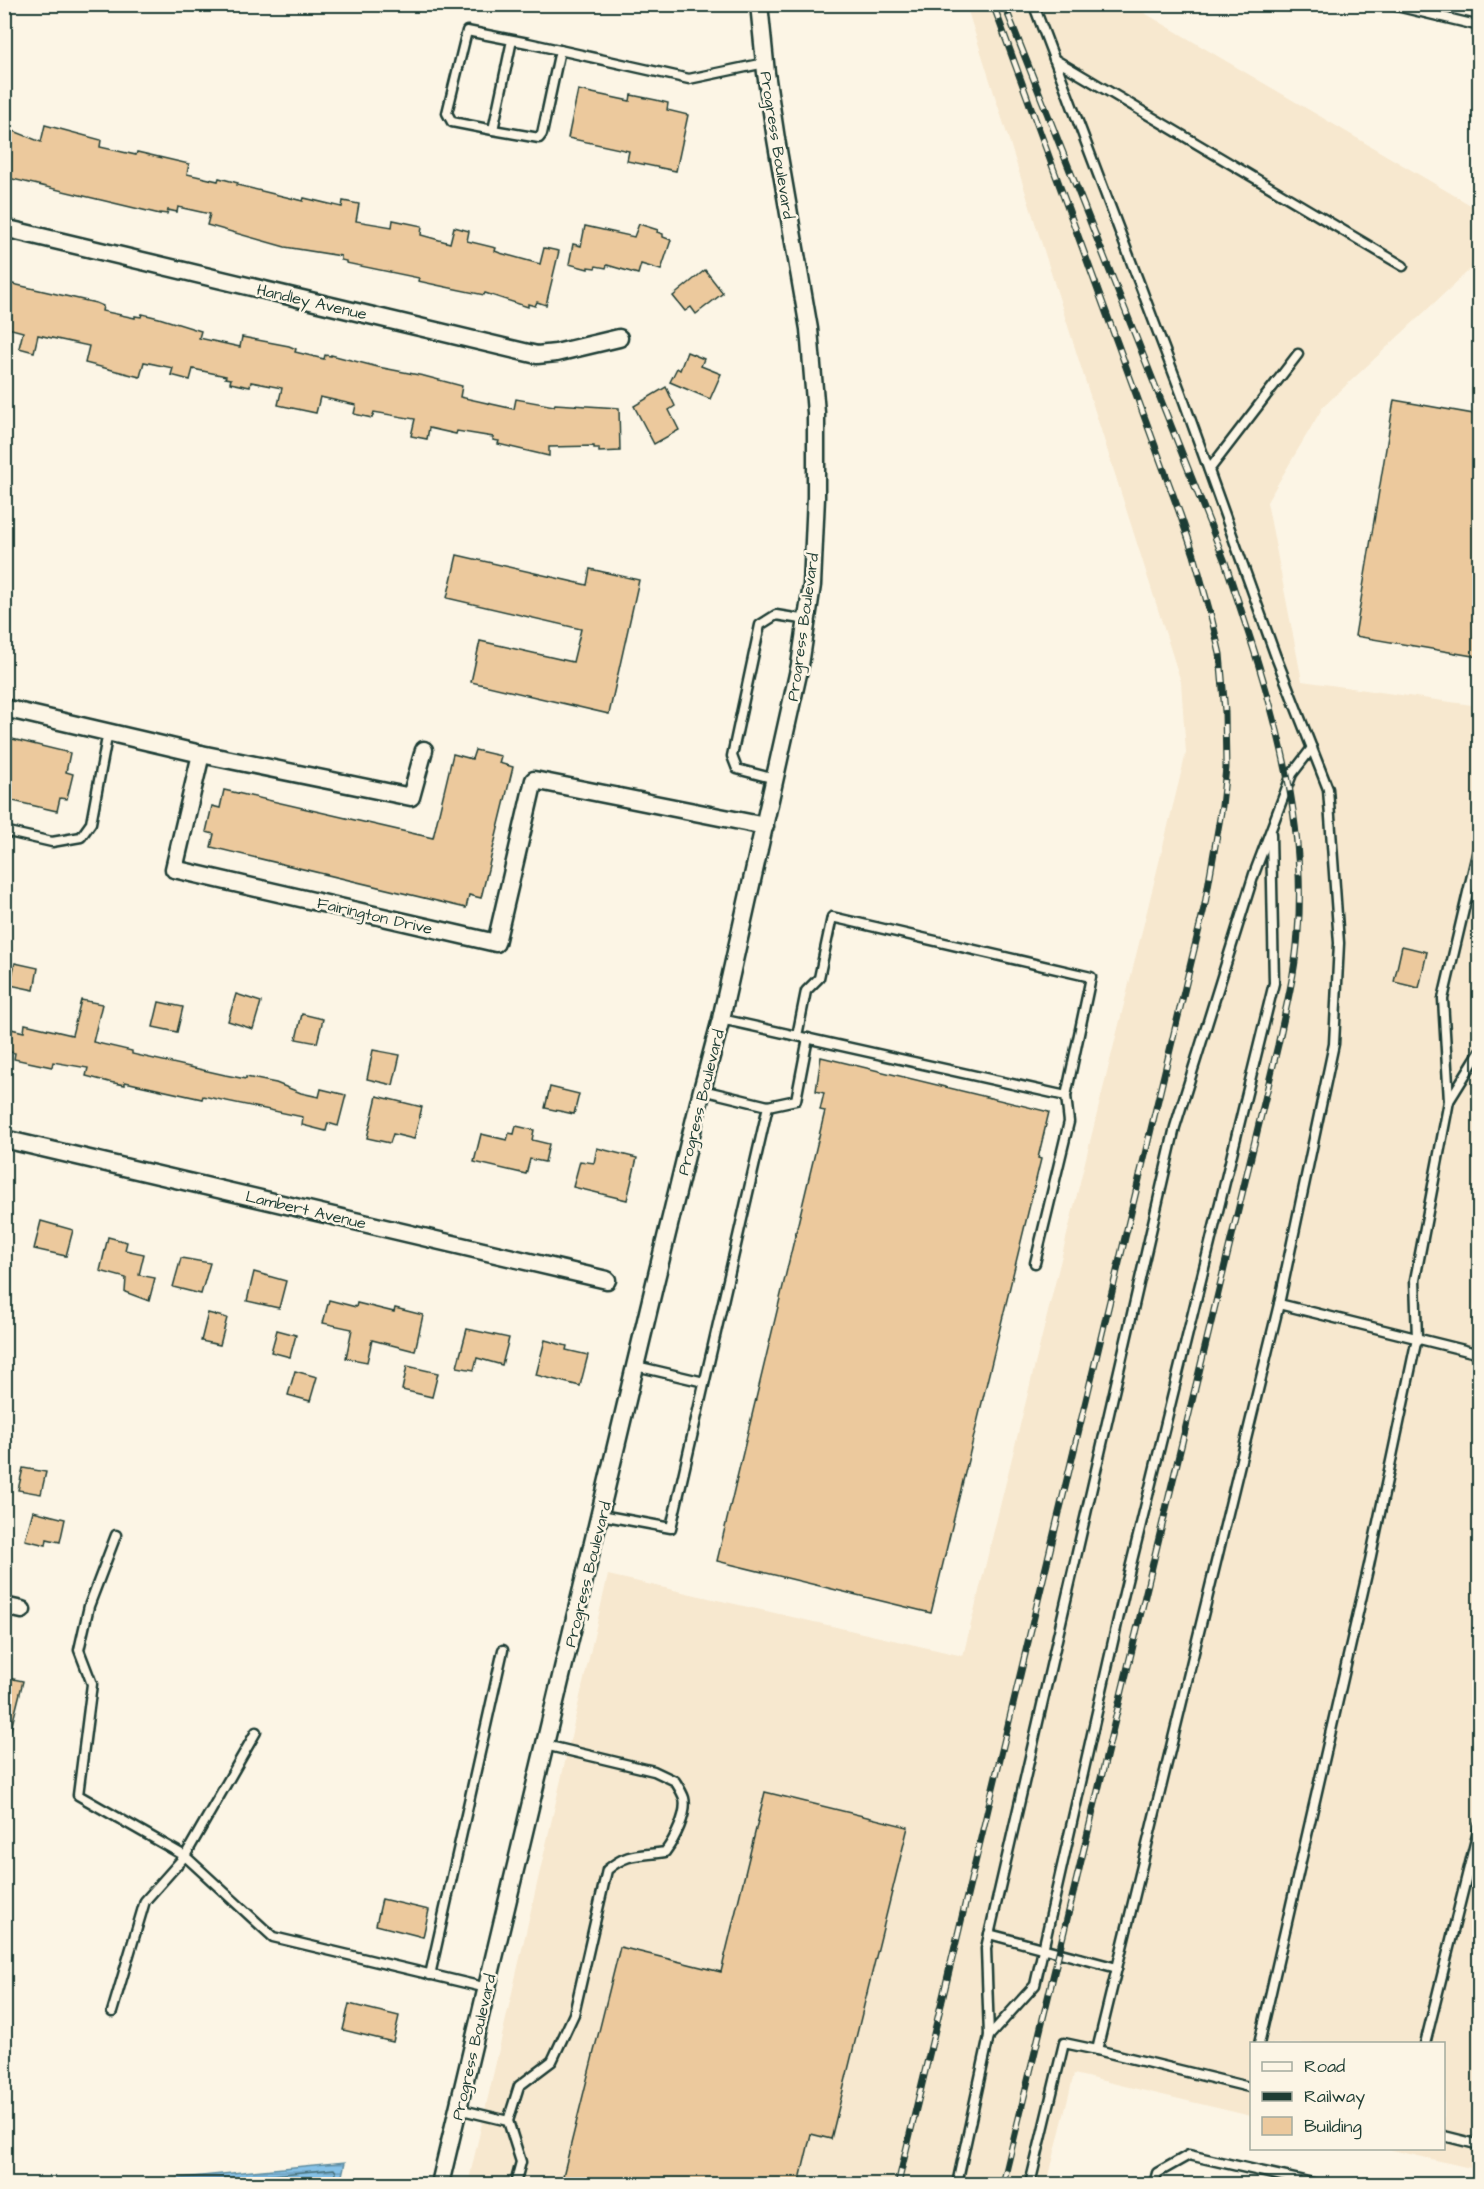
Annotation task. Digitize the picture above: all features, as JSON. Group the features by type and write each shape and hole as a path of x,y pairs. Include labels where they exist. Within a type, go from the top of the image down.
{"street":[{"name":"Progress Boulevard","path":"440,2184 702,1090 721,1019 776,779 807,620 812,585 816,497 815,403 809,329 776,139 759,4"},
{"name":"Handley Avenue","path":"4,228 537,354 556,353 619,338"},
{"path":"4,708 201,754 411,797 424,750"},
{"name":"Fairington Drive","path":"201,754 174,869 496,943 534,780 765,826"},
{"name":"Lambert Avenue","path":"4,1139 607,1280"},
{"path":"4,1606 22,1610"}],"lane":[{"path":"1036,4 1036,11 1209,470 1276,657 1328,789 1339,943 1334,1044 1280,1304 1096,2050"},
{"path":"1388,4 1479,26"},
{"path":"560,50 542,134 539,138 452,122 447,113 466,32 560,50 689,79 765,63"},
{"path":"494,130 512,40"},
{"path":"1054,59 1403,266"},
{"path":"1209,470 1298,354"},
{"path":"776,779 737,769 732,756 760,626 776,615 807,620"},
{"path":"4,831 52,842 81,837 91,823 108,732"},
{"path":"957,2184 989,2036 986,1948 1175,1127 1254,874 1292,774 1312,748"},
{"path":"989,2036 1035,1985 1125,1593 1274,983 1271,829"},
{"path":"1259,2042 1369,1565 1417,1338 1415,1280 1449,1101 1443,999 1479,841"},
{"path":"796,1036 806,991 819,978 832,917 1090,977 1066,1096 1069,1122 1035,1263"},
{"path":"721,1019 1066,1096"},
{"path":"702,1090 768,1106 796,1100 808,1038"},
{"path":"1449,1101 1479,1051"},
{"path":"601,1515 672,1528 768,1106"},
{"path":"1280,1304 1479,1354"},
{"path":"636,1366 704,1382"},
{"path":"116,1535 89,1606 79,1650 92,1684 78,1796 185,1856 273,1937 487,1988"},
{"path":"430,1975 503,1650"},
{"path":"112,2012 145,1901 185,1856 256,1732"},
{"path":"515,2184 521,2162 508,2121 519,2086 552,2061 574,2014 607,1870 620,1860 633,1855 665,1852 674,1840 681,1822 685,1800 675,1780 654,1771 545,1745"},
{"path":"1425,2042 1479,1823"},
{"path":"989,1934 1117,1968"},
{"path":"1030,2184 1064,2043 1250,2084"},
{"path":"458,2109 508,2121"},
{"path":"1445,2136 1479,2145"},
{"path":"1154,2184 1157,2173 1189,2155 1317,2184"}],"shaded area":[{"path":"966,5 1131,5 1479,210 1479,261 1323,407 1267,502 1302,681 1479,706 1479,2170 1392,2150 1445,2150 1445,2042 1250,2042 1250,2116 1074,2074 1047,2184 468,2184 608,1575 963,1656 1186,753 1181,682"}],"water":[{"path":"345,2162 340,2184 120,2184"}],"building":[{"path":"578,90 630,101 631,95 656,100 668,103 667,110 688,115 676,171 627,161 629,151 568,138"},
{"path":"45,125 101,140 100,147 136,155 137,152 189,164 187,174 218,181 219,178 238,183 237,185 303,201 304,198 342,207 343,201 359,204 356,221 392,227 393,220 422,226 421,235 450,243 454,227 469,231 467,241 496,248 495,251 500,253 540,264 544,248 559,251 546,305 537,302 535,306 528,304 528,307 485,293 484,295 441,286 418,281 419,278 346,263 341,260 341,256 285,247 207,225 210,214 178,207 177,212 168,210 167,214 160,214 4,177 4,127 41,142"},
{"path":"639,224 658,230 657,232 663,234 663,237 671,240 661,270 641,264 638,274 607,265 606,268 596,266 595,268 588,267 588,269 569,264 573,244 581,246 585,226 634,237"},
{"path":"705,270 723,293 696,314 691,307 685,311 673,296"},
{"path":"4,282 96,303 103,306 102,311 135,318 135,316 141,317 142,314 159,318 201,331 199,338 240,347 242,337 289,346 296,349 295,352 324,359 325,355 331,355 424,376 462,386 460,397 514,409 516,399 554,406 555,404 619,408 620,451 599,452 599,448 594,448 594,446 549,447 549,456 498,444 499,441 493,440 493,437 457,431 456,434 429,428 427,439 411,436 415,419 374,412 372,418 354,414 356,405 320,397 316,413 278,405 282,388 251,382 250,387 230,383 231,379 225,378 226,376 193,369 190,380 171,375 173,368 144,362 140,377 85,363 89,346 38,335 34,352 19,348 23,332 4,327"},
{"path":"687,352 704,359 701,366 721,374 710,399 670,382 677,368 680,370"},
{"path":"666,387 675,406 669,410 679,430 654,444 634,406"},
{"path":"1394,400 1479,415 1479,657 1355,636"},
{"path":"457,555 587,585 590,569 639,580 609,714 471,682 480,641 573,662 581,629 447,598"},
{"path":"4,737 70,753 66,772 73,774 67,799 60,798 57,811 4,799"},
{"path":"475,750 501,756 499,763 513,767 481,898 469,895 466,908 211,847 214,834 206,832 212,806 220,808 224,790 433,838 453,754 472,759"},
{"path":"1402,946 1427,952 1419,988 1394,982"},
{"path":"15,963 38,968 34,990 10,985"},
{"path":"236,994 261,1002 253,1029 228,1021"},
{"path":"81,1000 102,1004 93,1042 132,1051 132,1054 225,1075 276,1083 319,1097 321,1089 346,1095 338,1126 328,1123 326,1131 302,1125 303,1117 203,1096 202,1099 125,1082 125,1085 109,1082 86,1076 88,1068 53,1062 52,1067 14,1059 15,1053 5,1051 11,1029 24,1032 25,1024 72,1035"},
{"path":"159,1002 183,1007 177,1032 153,1027"},
{"path":"302,1014 323,1019 317,1043 296,1039"},
{"path":"373,1050 400,1055 393,1085 367,1079"},
{"path":"821,1057 1049,1112 1038,1158 1041,1159 931,1613 717,1561 825,1111 820,1110 824,1093 816,1091"},
{"path":"550,1087 579,1094 574,1114 545,1108"},
{"path":"377,1096 422,1107 414,1139 393,1134 390,1143 367,1138"},
{"path":"516,1126 534,1130 532,1140 549,1144 545,1162 530,1159 526,1174 474,1162 481,1134 507,1140 509,1133 514,1134"},
{"path":"597,1148 637,1158 627,1200 573,1187 580,1161 594,1163"},
{"path":"41,1221 73,1230 66,1256 34,1249"},
{"path":"108,1237 127,1242 125,1250 144,1254 139,1275 155,1278 149,1301 125,1292 126,1278 100,1271"},
{"path":"181,1258 210,1263 201,1294 173,1287"},
{"path":"254,1272 286,1281 279,1308 247,1301"},
{"path":"329,1300 356,1307 357,1303 394,1312 395,1308 423,1315 415,1351 372,1340 367,1362 346,1358 352,1329 323,1323"},
{"path":"208,1313 227,1318 220,1345 201,1341"},
{"path":"467,1329 509,1338 502,1365 477,1358 474,1370 457,1367"},
{"path":"277,1330 296,1335 290,1357 271,1352"},
{"path":"545,1340 567,1346 566,1350 588,1355 580,1386 536,1375"},
{"path":"407,1366 438,1373 432,1397 402,1390"},
{"path":"295,1371 317,1377 310,1401 288,1395"},
{"path":"23,1468 46,1472 41,1494 18,1490"},
{"path":"33,1511 65,1519 60,1542 47,1539 46,1545 25,1540"},
{"path":"4,1677 23,1681 10,1733 4,1732"},
{"path":"765,1792 908,1827 831,2139 811,2134 799,2184 561,2184 620,1947 721,1972"},
{"path":"382,1899 429,1910 423,1937 376,1925"},
{"path":"349,2004 399,2016 393,2042 343,2030"}],"railway":[{"path":"898,2184 1205,904 1222,806 1226,768 1225,712 1220,654 1194,555 993,4"},
{"path":"1003,2184 1278,1045 1295,960 1299,884 1290,790 1280,744 1255,652 1225,562 1004,4"}]}
